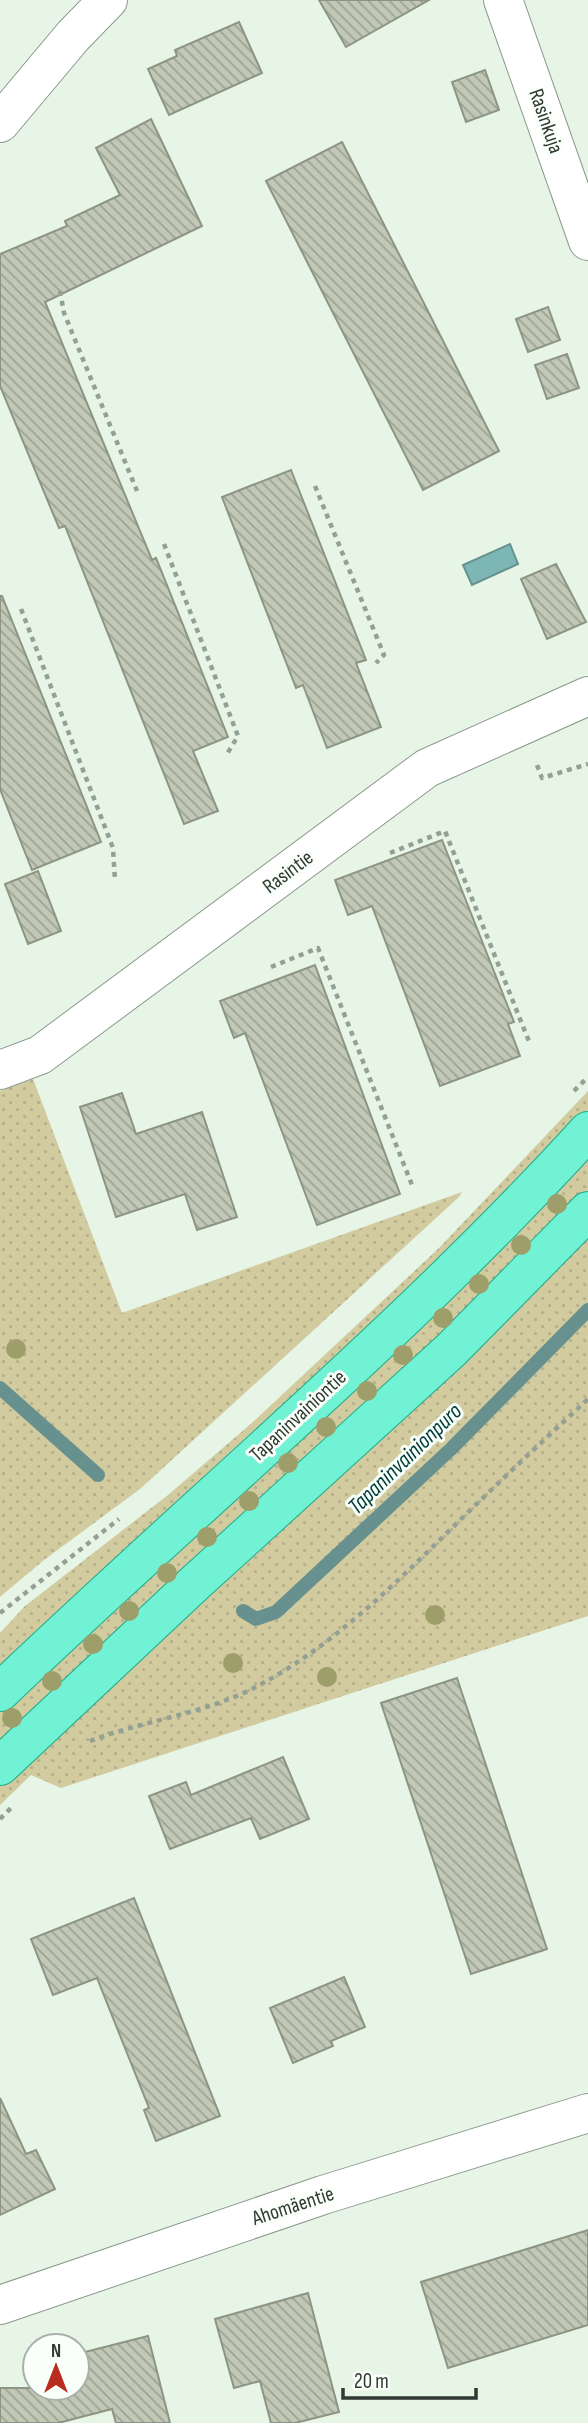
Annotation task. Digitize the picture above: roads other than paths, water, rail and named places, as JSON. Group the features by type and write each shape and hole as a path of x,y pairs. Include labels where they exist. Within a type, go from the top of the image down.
{"main road":[{"name":"Tapaninvainiontie","path":"0,1692 244,1468 521,1205 588,1131"},
{"path":"0,1766 195,1583 451,1350 588,1211"}],"street":[{"path":"0,123 73,36 108,0"},
{"name":"Rasinkuja","path":"503,0 588,241"},
{"name":"Rasintie","path":"0,1070 40,1055 427,768 588,696"},
{"name":"Ahomäentie","path":"0,2305 323,2195 588,2113"}],"water":[{"path":"510,544 518,564 472,585 463,565"}],"waterway":[{"name":"Tapaninvainionpuro","path":"243,1611 256,1619 276,1612 452,1448 588,1310"},
{"name":"Tapaninvainionpuro","path":"0,1388 98,1475"}]}
